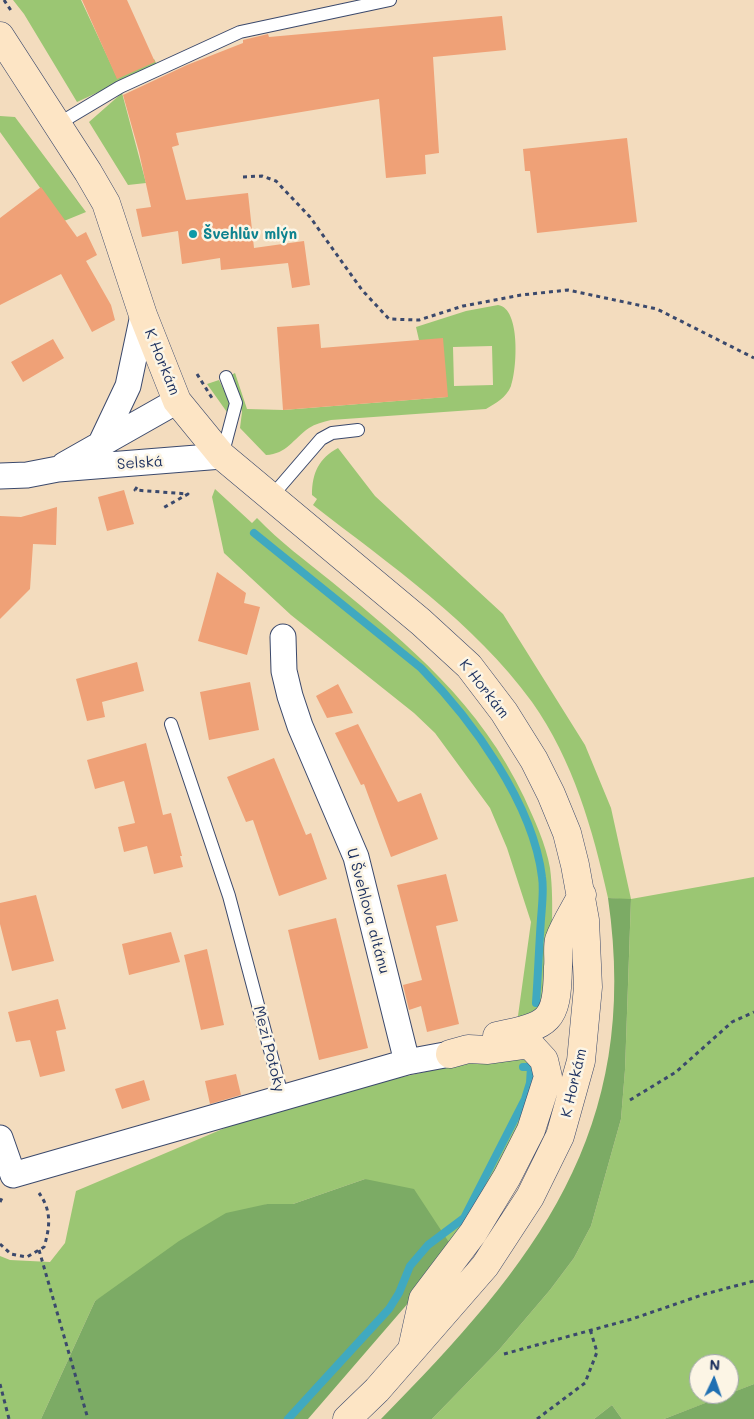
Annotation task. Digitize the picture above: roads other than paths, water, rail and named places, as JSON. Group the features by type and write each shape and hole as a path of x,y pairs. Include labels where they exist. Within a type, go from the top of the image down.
{"main road":[{"name":"K Horkám","path":"0,36 58,124 106,203 143,315 177,401 222,456 421,622 468,666 504,712 534,760 551,794 566,833 582,894 588,955 586,1024 581,1062 560,1136 530,1198 485,1266 411,1351 347,1419"},
{"path":"459,1052 486,1039 535,1028 551,1014 557,1000 559,940 582,894"},
{"path":"411,1351 423,1299 473,1233 507,1177 531,1130 547,1086 548,1077 544,1060 532,1047 524,1045 459,1052"}],"street":[{"name":"Selská","path":"100,445 128,386 143,315"},
{"name":"Selská","path":"58,469 177,401"},
{"name":"Selská","path":"0,476 27,475 58,469 222,456"},
{"name":"U Švehlova altánu","path":"283,637 284,671 290,696 300,726 356,857 407,1062"},
{"path":"283,1099 407,1062 459,1052"},
{"name":"Mezi Potoky","path":"0,1138 13,1175 283,1099"}],"lane":[{"path":"58,124 120,87 240,32 390,0"},
{"path":"222,456 236,404 226,377"},
{"path":"271,497 321,439 332,433 358,430"},
{"name":"Mezi Potoky","path":"171,724 229,896 283,1099"}],"waterway":[{"path":"254,533 421,668 460,712 497,764 526,820 536,849 542,877 543,898 536,1003"},
{"path":"288,1419 389,1309 399,1293 410,1266 428,1245 464,1218 525,1099 530,1083 531,1067 523,1067"}],"place":[{"name":"Švehlův mlýn","path":"193,234"}]}
